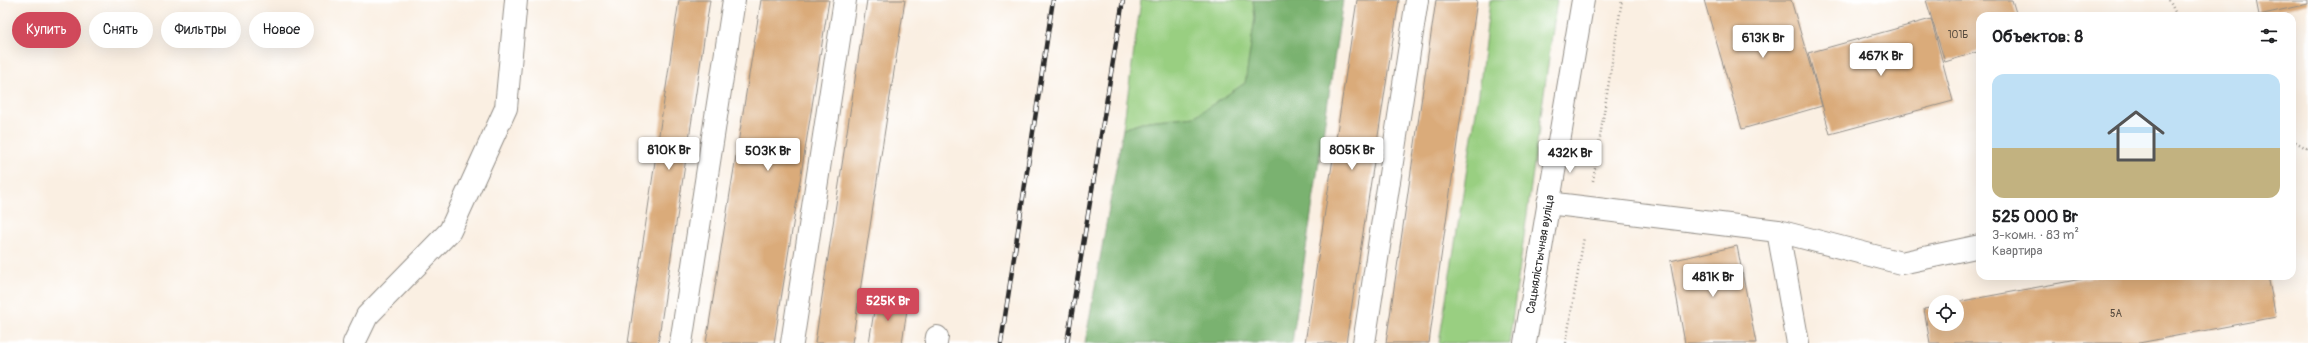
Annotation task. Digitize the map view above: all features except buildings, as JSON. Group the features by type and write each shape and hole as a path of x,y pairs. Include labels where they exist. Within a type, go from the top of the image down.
{"street":[{"path":"354,343 367,316 450,231 506,108 516,0"},
{"path":"681,343 734,0"},
{"path":"792,343 845,0"},
{"path":"1364,343 1417,0"},
{"name":"Сацыялістычная вуліца","path":"1525,343 1583,0"},
{"path":"1548,203 1778,231 1901,263 1976,247"},
{"path":"1778,231 1798,343"}],"path":[{"path":"1566,343 1622,0"},
{"path":"2169,0 2175,12"},
{"path":"2296,142 2308,149"}],"green space":[{"path":"1141,0 1253,0 1255,18 1246,83 1195,116 1148,121 1123,129"},
{"path":"1253,0 1343,0 1292,343 1085,343 1123,129 1148,121 1195,116 1245,83 1255,18"},
{"path":"1490,0 1557,0 1509,343 1439,343 1479,93"}],"railway":[{"path":"1001,343 1053,0"},
{"path":"1067,343 1123,0"}]}
